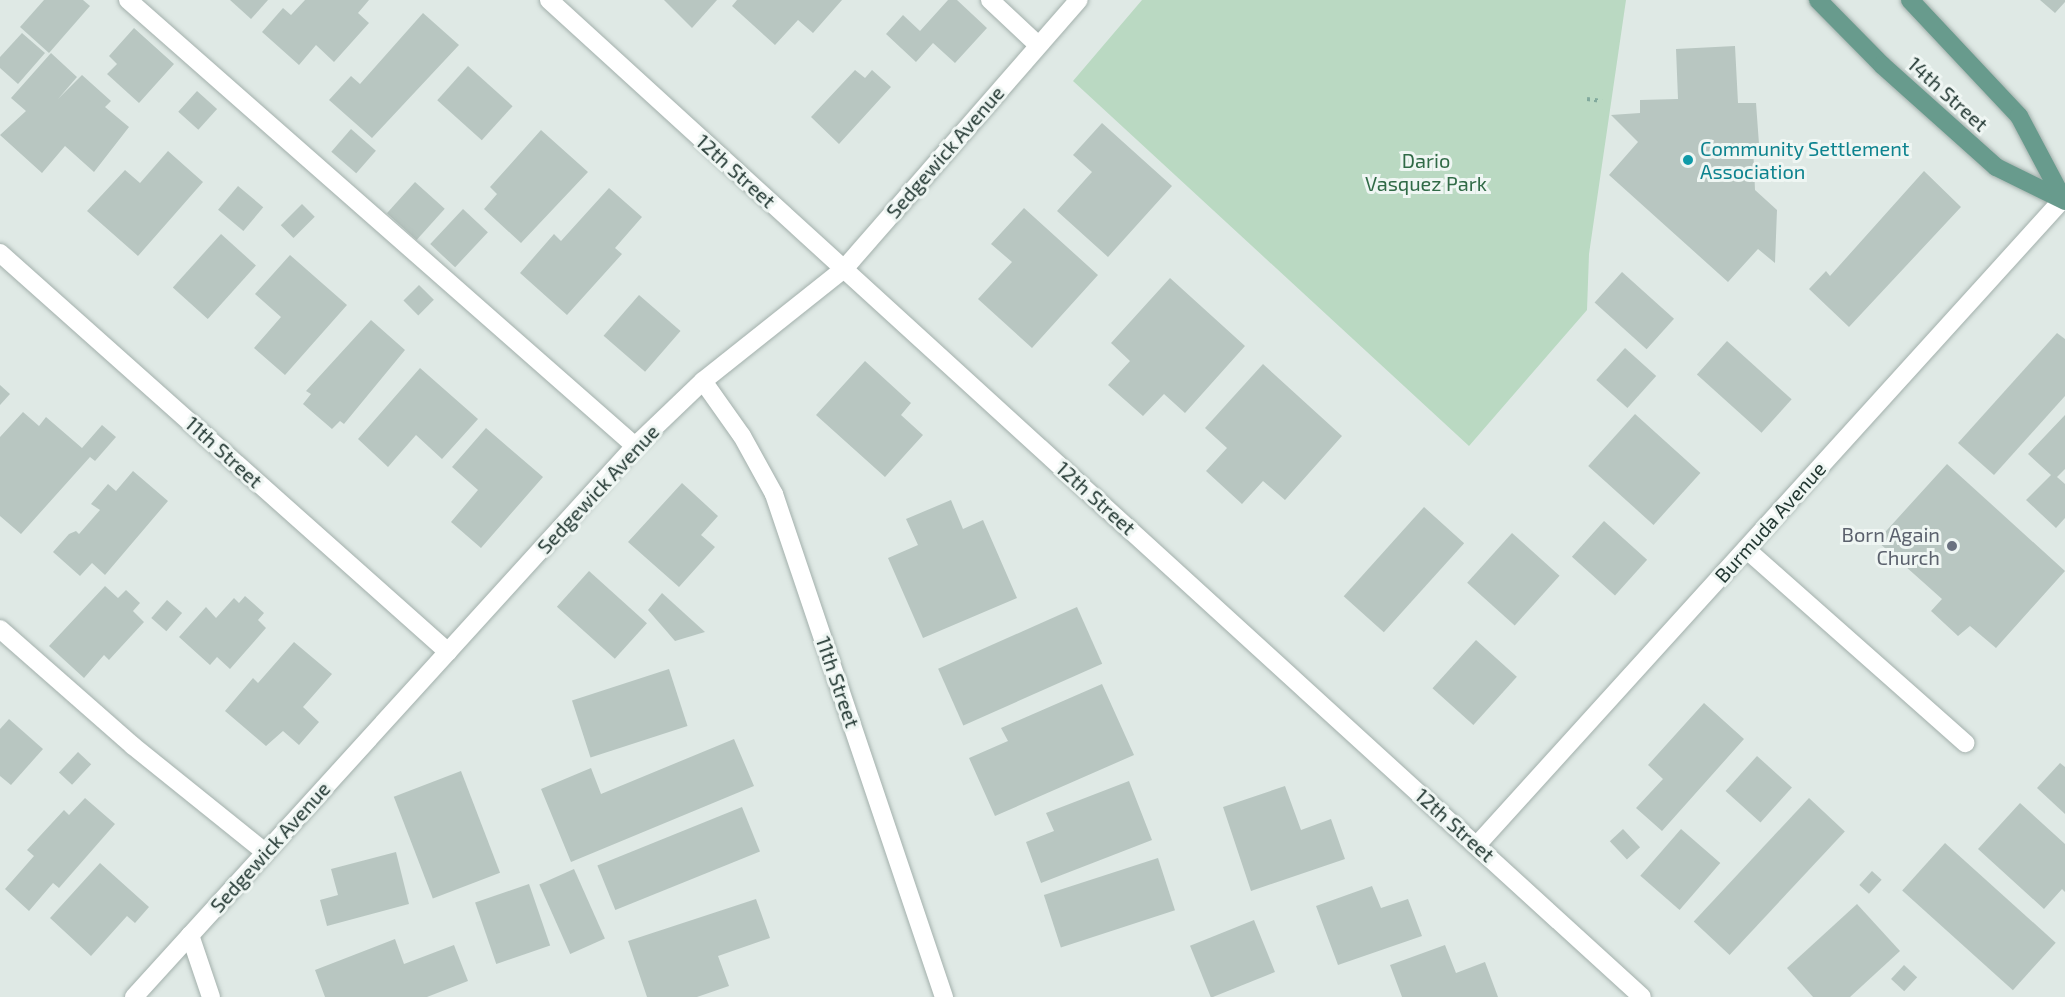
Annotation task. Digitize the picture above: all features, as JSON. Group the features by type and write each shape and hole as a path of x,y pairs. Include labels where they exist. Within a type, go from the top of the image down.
{"main road":[{"name":"14th Street","path":"1818,0 1882,65 1996,167 2064,200"},
{"name":"14th Street","path":"1910,0 2019,116 2064,200"}],"street":[{"path":"129,0 635,446"},
{"name":"12th Street","path":"549,0 1642,997"},
{"path":"990,0 1038,45"},
{"name":"Sedgewick Avenue","path":"134,997 635,446 703,381 844,269 1079,0"},
{"name":"Burmuda Avenue","path":"1477,845 2064,200"},
{"name":"11th Street","path":"0,253 447,652"},
{"name":"11th Street","path":"703,381 742,436 774,494 944,997"},
{"path":"1746,549 1965,743"},
{"path":"0,629 133,746 265,852"},
{"path":"190,935 211,997"}],"path":[{"path":"1587,99 1602,101"}],"green space":[{"name":"Dario Vasquez Park","path":"1142,0 1626,0 1589,254 1587,310 1469,446 1073,81"}],"building":[{"path":"44,0 83,0 90,6 49,53 20,27"},
{"path":"230,0 268,0 251,19"},
{"path":"305,0 369,0 358,13 369,23 334,62 316,45 299,65 262,32 283,8 291,15"},
{"path":"664,0 717,0 692,28"},
{"path":"737,0 842,0 813,33 798,20 775,45 732,6"},
{"path":"948,0 957,0 987,28 955,63 933,43 916,62 886,34 903,15 920,31"},
{"path":"2040,0 2065,0 2065,2 2055,13"},
{"path":"423,13 459,45 372,138 329,100 351,76 360,84"},
{"path":"134,28 174,64 139,103 107,74 117,64 109,56"},
{"path":"22,33 45,53 18,84 0,68 0,57"},
{"name":"Community Settlement Association","path":"1735,46 1738,103 1756,103 1759,144 1753,145 1755,190 1777,210 1775,263 1758,249 1728,282 1609,175 1638,142 1611,115 1640,113 1640,100 1678,99 1676,49"},
{"path":"51,53 77,77 58,99 82,75 111,101 105,107 129,127 94,172 65,146 42,173 0,135 26,111 11,98"},
{"path":"468,66 513,106 482,140 437,100"},
{"path":"855,70 865,78 872,70 891,87 839,144 811,117"},
{"path":"197,91 217,109 198,130 178,112"},
{"path":"1102,123 1172,186 1108,257 1057,211 1092,172 1073,155"},
{"path":"351,129 376,151 356,173 331,152"},
{"path":"541,130 588,172 521,243 484,209 497,194 490,187"},
{"path":"168,151 203,182 138,256 87,211 125,170 140,183"},
{"path":"1924,171 1961,207 1849,327 1809,289 1826,271 1830,276"},
{"path":"415,182 445,209 417,240 387,213"},
{"path":"238,186 263,207 243,231 218,210"},
{"path":"609,188 642,217 615,248 622,254 567,315 520,273 554,234 561,241"},
{"path":"302,204 315,217 294,238 281,225"},
{"path":"1024,208 1098,275 1032,348 978,299 1012,262 991,244"},
{"path":"463,209 488,232 455,267 430,244"},
{"path":"221,234 256,265 208,319 173,288"},
{"path":"290,255 347,305 285,375 254,348 281,317 255,294"},
{"path":"1622,272 1674,319 1647,349 1595,302"},
{"path":"1170,278 1245,346 1185,413 1164,394 1143,416 1108,385 1130,361 1111,343"},
{"path":"419,285 434,300 418,315 403,301"},
{"path":"639,295 681,331 645,372 604,336"},
{"path":"371,320 405,350 344,424 340,421 332,429 303,404 311,394 306,391"},
{"path":"2057,333 2065,339 2065,396 1994,475 1958,443"},
{"path":"1727,341 1792,399 1762,433 1697,374"},
{"path":"1625,348 1656,376 1627,408 1596,380"},
{"path":"865,361 911,403 901,415 923,435 885,477 816,415"},
{"path":"1263,364 1342,436 1285,500 1263,481 1242,504 1206,471 1227,448 1205,428"},
{"path":"420,368 478,419 442,459 416,435 388,467 358,439"},
{"path":"0,385 10,394 0,405"},
{"path":"23,412 39,426 46,417 82,448 102,425 116,437 95,461 90,457 21,534 0,516 0,437"},
{"path":"1635,414 1700,473 1654,525 1588,466"},
{"path":"2065,415 2065,469 2057,477 2065,484 2065,518 2056,528 2026,500 2051,475 2028,454"},
{"path":"486,428 543,477 481,548 451,522 478,490 452,467"},
{"path":"1947,464 2065,571 1996,648 1970,626 1958,636 1931,611 1942,599 1877,541"},
{"path":"133,471 168,501 105,575 92,563 80,576 53,552 69,534 76,531 79,534 100,510 91,504 108,484 116,491"},
{"path":"682,483 718,516 701,535 715,547 679,587 628,542"},
{"path":"951,500 963,529 983,520 1017,598 923,638 888,558 918,545 906,519"},
{"path":"1424,507 1464,543 1384,632 1344,596"},
{"path":"1604,521 1647,560 1615,595 1572,557"},
{"path":"1512,533 1560,576 1515,626 1467,583"},
{"path":"589,571 647,623 615,659 557,607"},
{"path":"105,586 118,598 126,590 140,603 133,611 144,622 109,660 104,655 84,678 49,646"},
{"path":"662,593 705,632 675,641 648,610"},
{"path":"245,596 264,613 258,620 266,628 230,669 217,657 210,665 179,637 206,607 216,618 234,598 239,603"},
{"path":"167,600 182,613 166,631 151,618"},
{"path":"1077,607 1102,664 963,725 938,669"},
{"path":"1476,640 1517,677 1473,725 1433,688"},
{"path":"294,642 332,674 303,707 319,722 299,745 283,731 266,746 225,711 253,678 258,683"},
{"path":"669,669 688,726 591,758 572,701"},
{"path":"1102,684 1134,755 995,816 969,758 1008,741 1001,728"},
{"path":"1704,703 1744,739 1662,831 1636,808 1663,779 1648,765"},
{"path":"9,719 43,749 11,785 0,776 0,729"},
{"path":"734,739 754,786 571,862 541,789 591,768 601,794"},
{"path":"78,752 91,764 72,785 59,772"},
{"path":"1757,756 1792,787 1760,822 1726,791"},
{"path":"2060,763 2065,767 2065,814 2037,788"},
{"path":"461,771 500,873 433,899 394,797"},
{"path":"1129,781 1152,840 1041,883 1026,842 1054,831 1046,813"},
{"path":"1285,786 1301,830 1331,819 1345,859 1251,891 1223,807"},
{"path":"85,798 115,824 59,888 53,883 29,911 5,889 34,856 27,850 64,810 69,815"},
{"path":"1809,798 1845,831 1730,955 1694,922"},
{"path":"2020,803 2065,844 2065,892 2062,889 2044,909 1978,849"},
{"path":"742,807 760,852 615,910 597,865"},
{"path":"1623,829 1640,847 1627,860 1610,841"},
{"path":"1681,829 1720,863 1680,910 1640,876"},
{"path":"1945,843 2056,943 2013,990 1902,891"},
{"path":"396,852 409,904 327,926 320,900 338,895 331,869"},
{"path":"1158,858 1175,910 1061,947 1044,895"},
{"path":"100,863 149,907 135,923 127,916 91,956 50,918"},
{"path":"574,869 605,938 570,954 539,884"},
{"path":"1872,871 1882,880 1869,894 1859,885"},
{"path":"529,884 550,945 496,964 475,903"},
{"path":"1372,886 1381,908 1408,899 1422,936 1338,965 1316,906"},
{"path":"756,899 770,938 718,956 729,986 697,997 647,997 628,941"},
{"path":"1857,904 1900,951 1850,997 1813,997 1787,968"},
{"path":"1254,920 1275,972 1211,997 1190,946"},
{"path":"395,939 404,964 454,945 468,981 427,997 325,997 315,970"},
{"path":"1445,945 1456,973 1485,962 1498,997 1402,997 1390,965"},
{"path":"1904,965 1917,977 1904,991 1891,979"}],"place":[{"name":"Community Settlement Association","path":"1688,160"},
{"name":"Born Again Church","path":"1952,546"}]}
